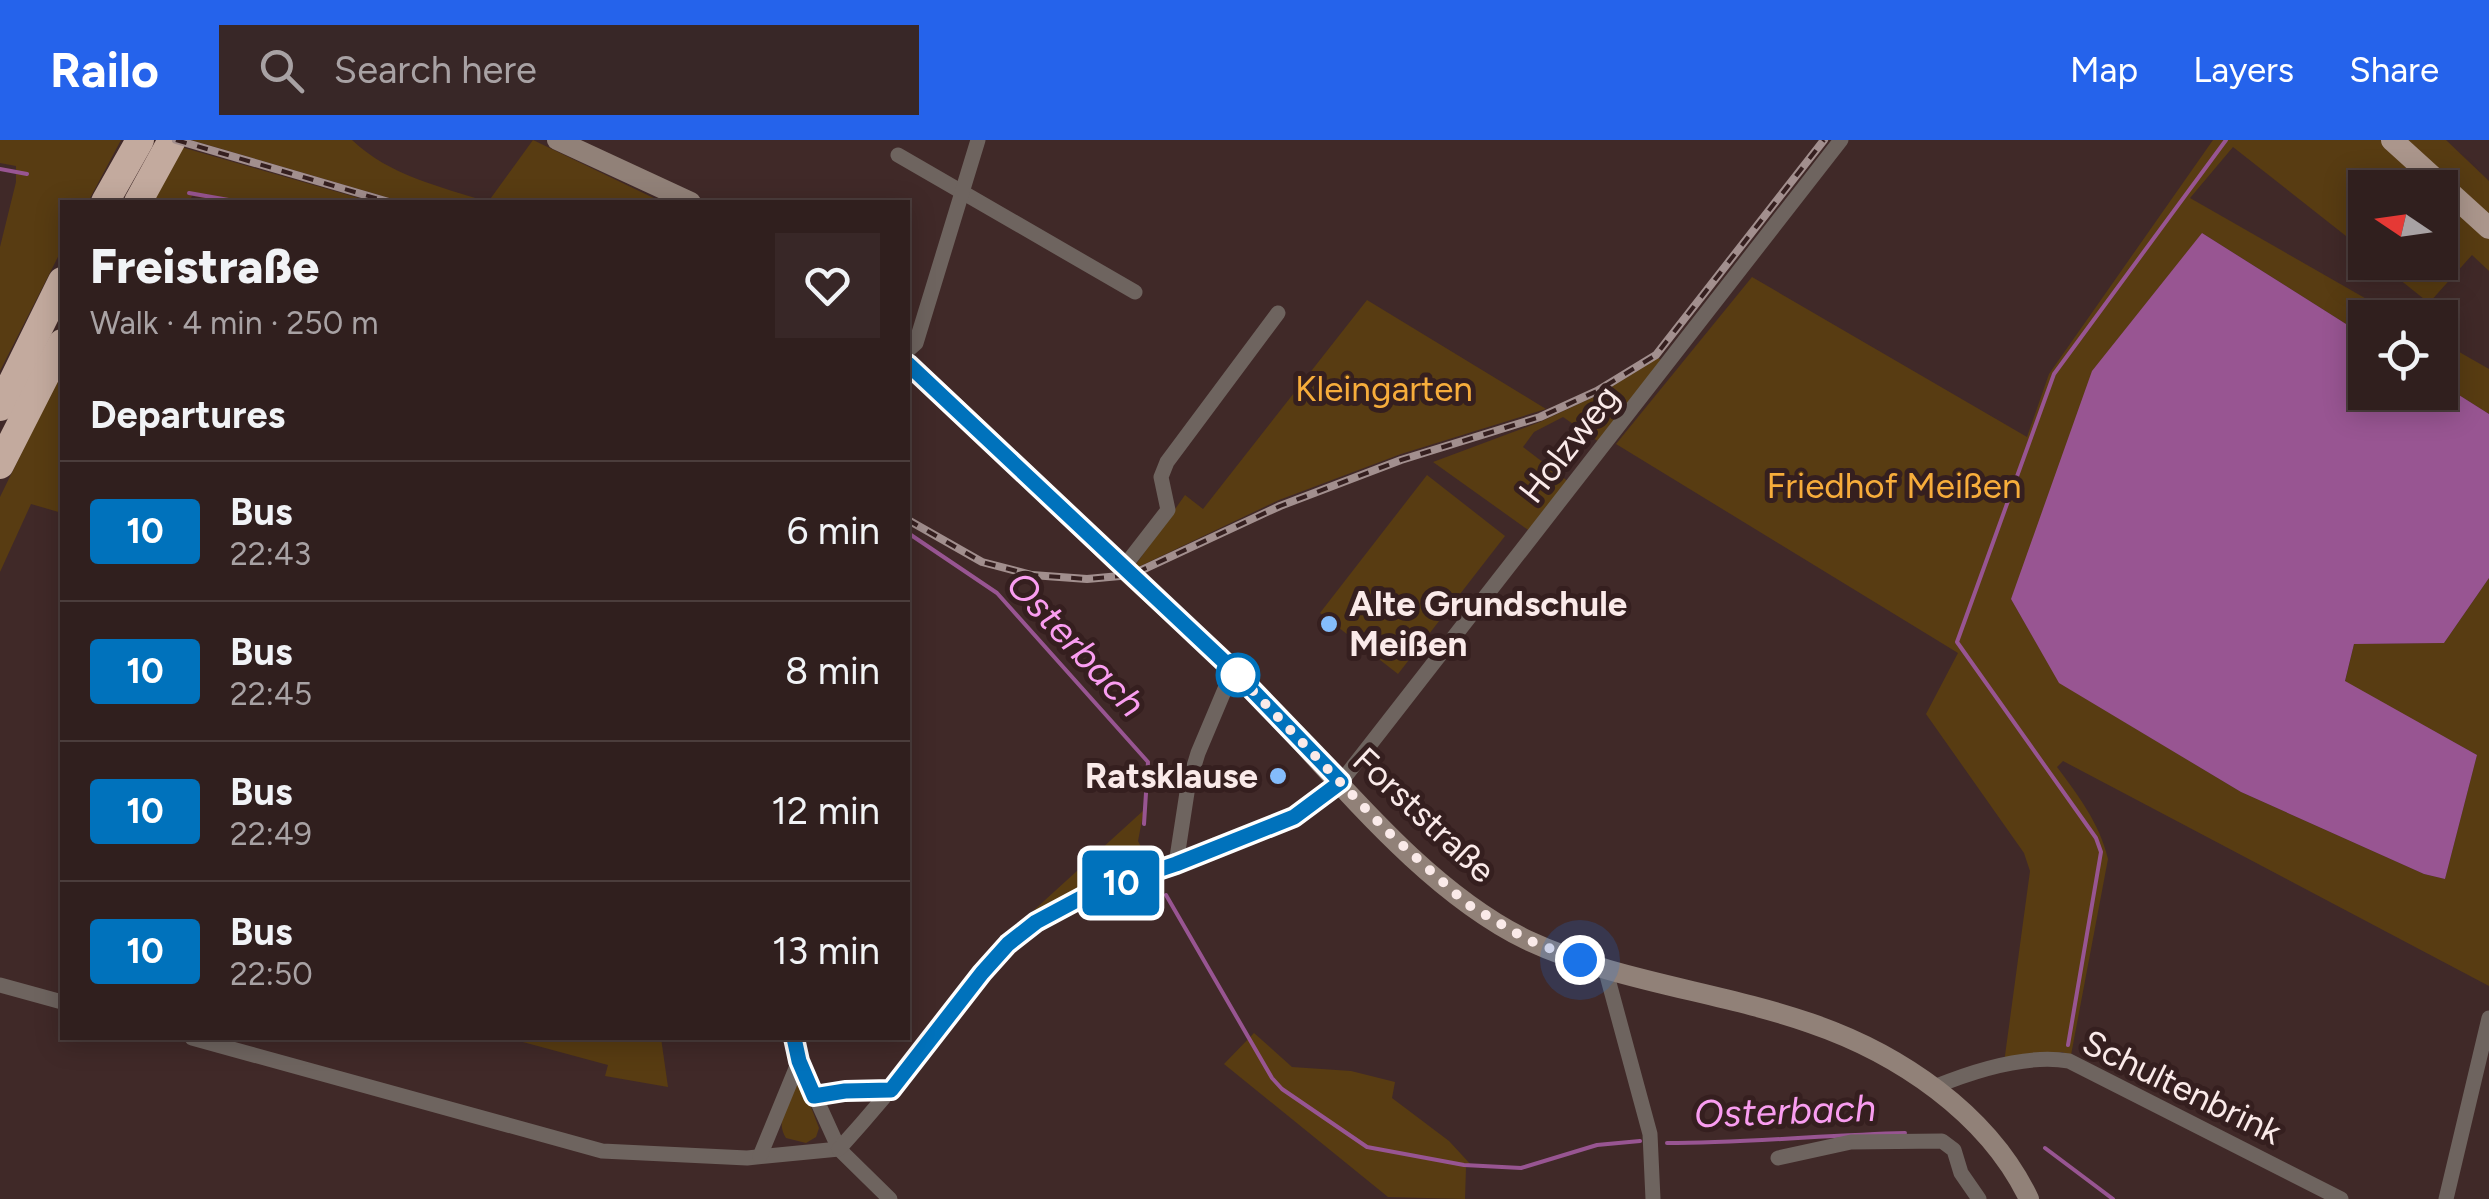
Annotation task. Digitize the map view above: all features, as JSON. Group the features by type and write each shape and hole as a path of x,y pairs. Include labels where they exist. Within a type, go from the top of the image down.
{"highway":[{"path":"107,200 153,145"},
{"path":"139,200 153,145"},
{"path":"0,407 60,285"},
{"path":"0,465 60,347"}],"main road":[{"path":"2392,140 2489,228"}],"street":[{"path":"557,140 682,200"},
{"path":"910,348 916,342 978,140"},
{"name":"Holzweg","path":"839,1149 891,1090 982,973 1008,944 1036,922 1092,892 1294,817 1341,782 1841,140"},
{"path":"898,154 1136,292"},
{"path":"1122,568 1168,510 1161,476 1166,462 1278,313"},
{"name":"Forststraße","path":"910,366 1233,670 1387,831 1467,904 1528,940 1605,968 1808,1022 1858,1042 1934,1087 1963,1112 1996,1147 2028,1199"},
{"path":"1176,864 1188,786 1233,670"},
{"path":"1605,968 1650,1134 1653,1199"},
{"path":"0,985 60,1001"},
{"path":"2446,1199 2489,1018"},
{"path":"199,1040 602,1151 760,1156 839,1149"},
{"path":"794,1040 799,1061 839,1149 890,1199"},
{"path":"760,1156 799,1061"},
{"name":"Schultenbrink","path":"1934,1087 1968,1074 2012,1065 2070,1061 2341,1199"},
{"path":"814,1096 891,1090"},
{"path":"1778,1158 1850,1142 1942,1141 1954,1150 1978,1199"}],"green space":[{"path":"0,140 121,140 89,200 60,200 60,253 0,371 0,247 16,182 16,166 0,163"},
{"path":"191,140 352,140 399,171 482,200 396,200"},
{"path":"533,140 658,200 489,200"},
{"name":"Friedhof Meißen","path":"2213,140 2446,140 2489,181 2489,271 2472,255 2458,271 2458,170 2348,170 2348,238 2233,147 2190,198 2368,300 2348,300 2348,325 2202,233 2011,599 2060,683 2241,792 2424,874 2445,879 2477,755 2345,682 2354,644 2444,643 2489,578 2489,986 2063,761 2057,767 2094,822 2108,859 2071,1055 2062,1052 2004,1063 2030,871 2024,853 1926,714 1958,653 1616,444 1752,277 2027,437 2049,374"},
{"path":"181,147 366,200 215,200 192,196 190,200 150,200"},
{"path":"2400,280 2450,280 2432,300 2425,300"},
{"name":"Kleingarten","path":"1367,300 1546,409 1401,454 1279,500 1132,570 1185,495 1203,509"},
{"path":"2458,351 2489,369 2489,414 2458,394"},
{"path":"1658,358 1663,361 1599,442 1563,417 1534,432 1523,447 1578,489 1538,537 1433,462 1540,422 1600,394"},
{"path":"60,374 60,512 31,504 0,572 0,497"},
{"path":"1427,475 1505,536 1398,674 1320,613"},
{"path":"1144,810 1138,841 1151,867 1033,911"},
{"path":"1254,1033 1292,1067 1351,1071 1395,1082 1392,1098 1449,1141 1473,1167 1466,1167 1465,1199 1388,1197 1224,1064"},
{"path":"515,1040 661,1040 668,1087 605,1076 608,1065"},
{"path":"795,1085 803,1086 819,1128 816,1137 806,1143 786,1138 783,1132 784,1112"}],"shaded area":[{"path":"2202,233 2348,325 2348,410 2458,410 2458,394 2489,414 2489,578 2444,643 2354,644 2345,681 2477,755 2445,879 2424,874 2241,792 2059,683 2011,599 2092,371"}],"waterway":[{"path":"2068,1045 2101,852 2096,838 1957,642 2054,374 2226,140"},
{"name":"Osterbach","path":"0,169 27,174"},
{"name":"Osterbach","path":"189,193 229,200"},
{"name":"Osterbach","path":"910,534 997,593 1148,762 1144,824"},
{"name":"Osterbach","path":"1166,895 1272,1078 1282,1089 1367,1147 1464,1165 1521,1168 1597,1145 1640,1141"},
{"name":"Osterbach","path":"1667,1143 1905,1133"},
{"name":"Osterbach","path":"2045,1148 2113,1199"}],"railway":[{"path":"176,140 382,200"},
{"path":"910,521 982,562 1032,575 1087,579 1131,575 1280,506 1401,460 1540,417 1597,391 1656,355 1824,140"}],"bus line":[{"name":"10","path":"794,1040 814,1096 891,1090 982,973 1008,944 1036,922 1092,892 1294,817 1341,782 1233,670 910,366"}],"place":[{"name":"Alte Grundschule Meißen","path":"1329,624"},
{"name":"Ratsklause","path":"1278,776"}],"route":[{"path":"1238,675 1233,670 1387,831 1467,904 1528,940 1580,960"}]}
